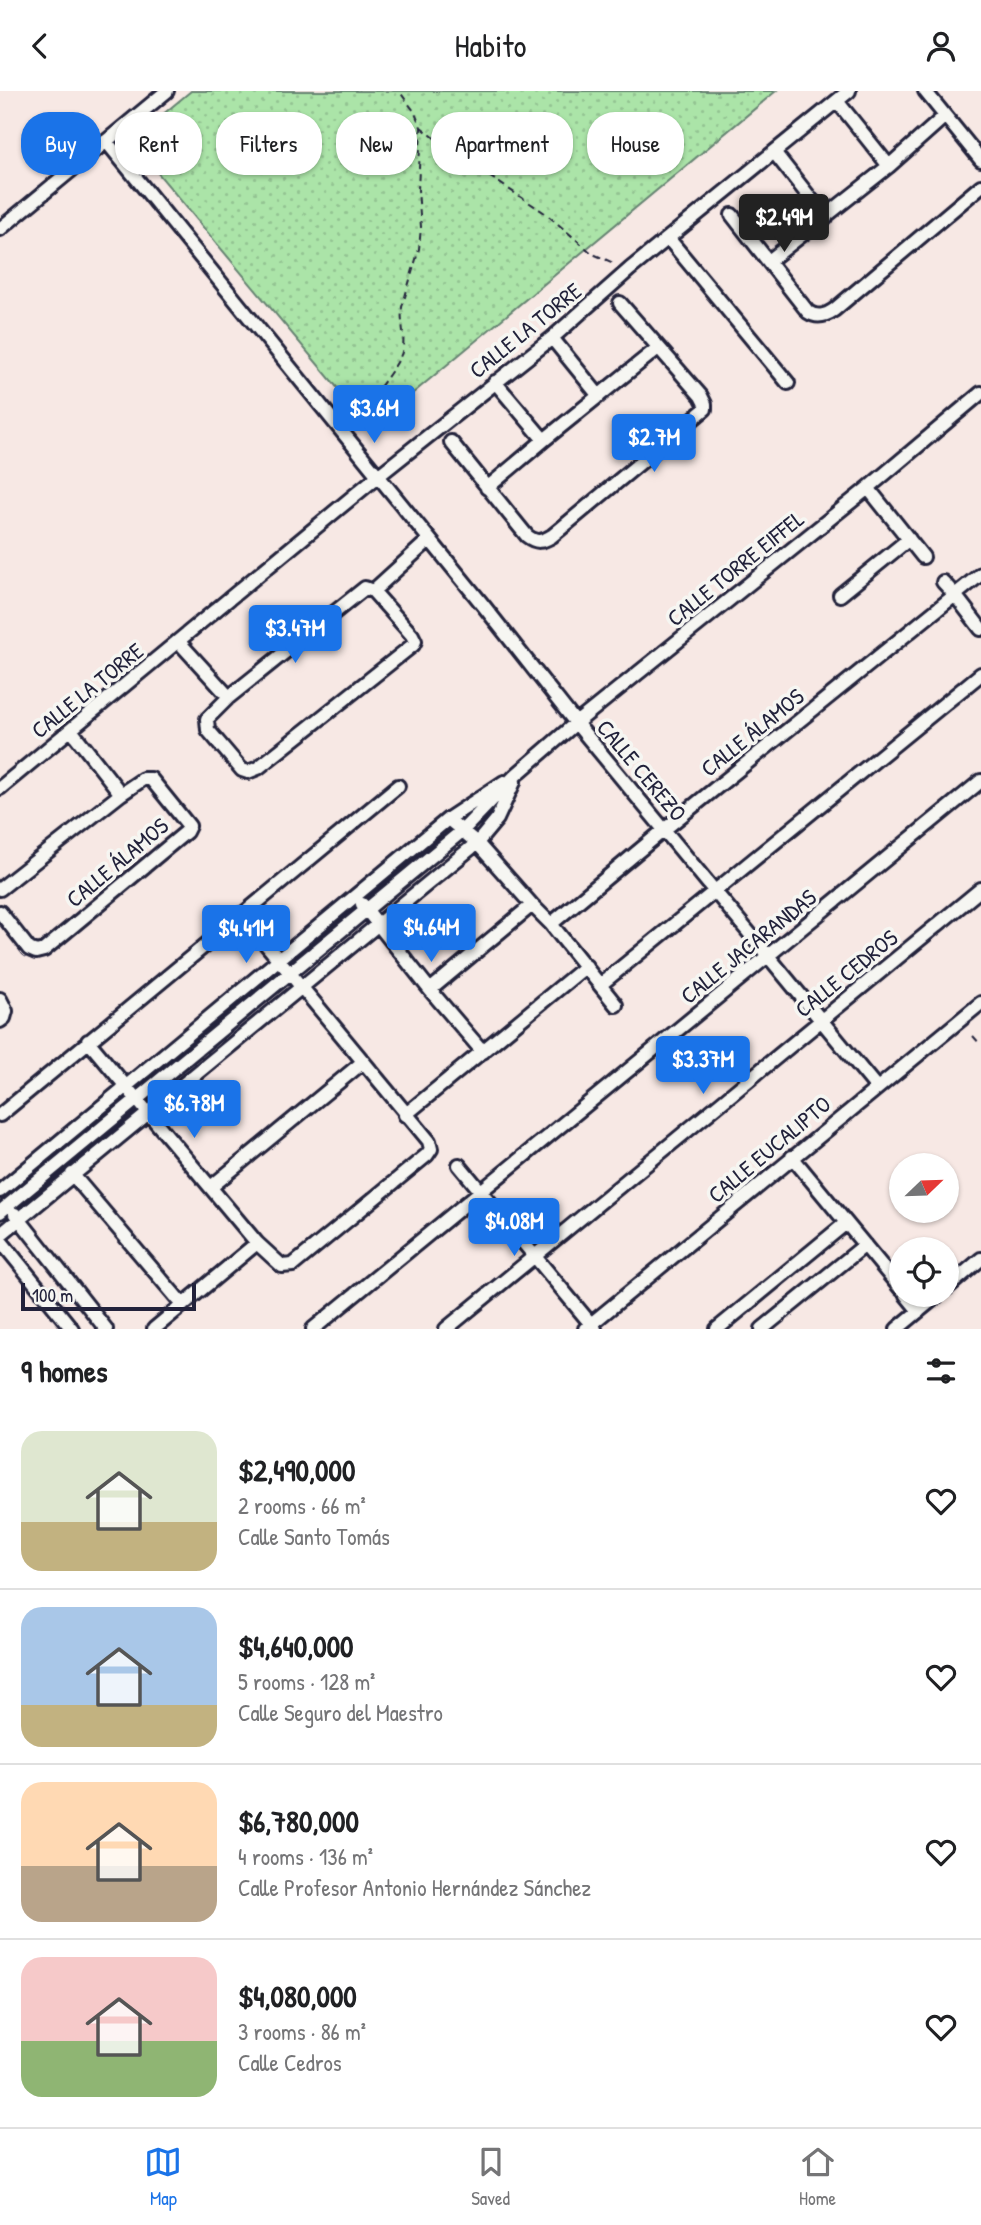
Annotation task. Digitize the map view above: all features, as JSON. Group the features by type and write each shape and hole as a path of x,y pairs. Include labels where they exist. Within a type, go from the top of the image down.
{"street":[{"path":"0,229 167,91"},
{"name":"CALLE LA TORRE","path":"0,788 378,476 552,338 630,269 849,91"},
{"path":"925,91 981,160"},
{"path":"836,101 889,166"},
{"path":"769,261 826,218 945,116"},
{"name":"CALLE CEREZO","path":"106,141 576,723 877,1088"},
{"path":"774,152 826,218"},
{"path":"732,215 808,312 815,316 828,314 981,186"},
{"path":"668,238 788,383"},
{"path":"451,442 527,535 536,541 552,536 705,409 701,396 620,303"},
{"path":"552,338 599,395"},
{"path":"488,488 657,348"},
{"path":"495,382 544,440"},
{"name":"CALLE TORRE EIFFEL","path":"516,775 981,393"},
{"path":"868,488 923,557"},
{"path":"840,595 909,539"},
{"path":"373,591 429,540"},
{"name":"CALLE ÁLAMOS","path":"551,924 981,574"},
{"path":"943,582 981,629"},
{"path":"369,588 373,591 414,638 413,645 255,770 246,772 238,768 207,726 207,719 229,697 363,589 369,588"},
{"path":"179,642 229,697"},
{"path":"600,985 981,674"},
{"path":"71,730 121,794"},
{"path":"2,1201 127,1086 355,896 448,819 516,775"},
{"path":"2,1201 137,1099 290,974 462,831 516,775"},
{"path":"72,1329 0,1237 72,1174 477,843 497,819 516,775"},
{"name":"CALLE ÁLAMOS","path":"0,889 143,779 151,779 188,823 188,830 44,950 36,952 29,949 0,912"},
{"name":"CALLE JACARANDAS","path":"313,1329 981,781"},
{"path":"0,1115 398,786"},
{"path":"448,819 477,843 551,924 615,1005"},
{"name":"CALLE CEDROS","path":"446,1329 981,889"},
{"path":"355,896 483,1052"},
{"path":"430,990 531,905"},
{"path":"88,1041 257,1243 282,1266 293,1265 427,1155 431,1149 429,1141 241,915"},
{"path":"405,1115 586,967"},
{"path":"0,999 6,1011 2,1020"},
{"name":"CALLE EUCALIPTO","path":"591,1327 792,1157 981,1003"},
{"path":"211,1187 363,1062"},
{"path":"792,1157 889,1274"},
{"path":"459,1165 591,1327"},
{"path":"72,1174 183,1305"},
{"path":"2,1201 106,1329"},
{"path":"717,1329 846,1223"},
{"path":"154,1329 257,1243"},
{"path":"762,1329 865,1245"},
{"path":"959,1278 981,1259"},
{"path":"916,1307 919,1311"},
{"path":"897,1329 924,1307"}],"path":[{"path":"344,434 401,355 404,331 402,307 419,249 421,127 414,111 399,91"},
{"path":"421,127 451,151 545,212 593,254 630,269"},
{"path":"973,1035 981,1045"}],"green space":[{"path":"191,91 776,91 684,168 684,112 587,112 587,175 675,175 371,428 159,175 202,175 202,112 166,112"}]}
